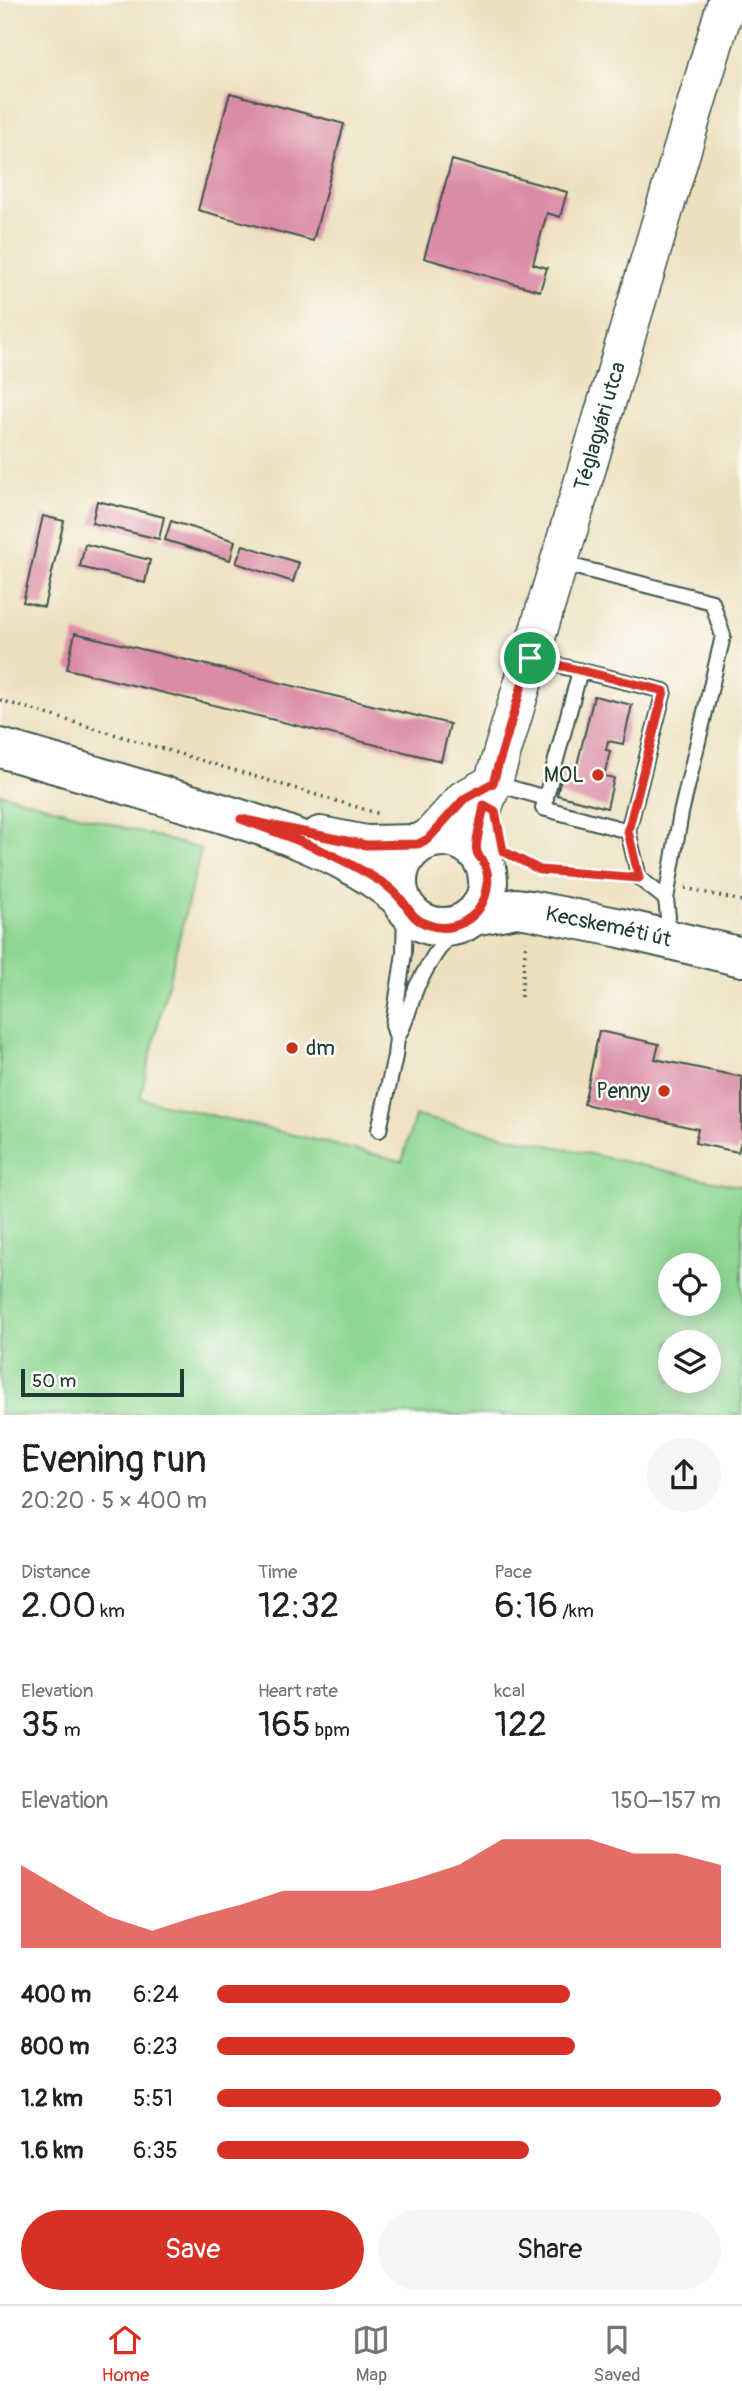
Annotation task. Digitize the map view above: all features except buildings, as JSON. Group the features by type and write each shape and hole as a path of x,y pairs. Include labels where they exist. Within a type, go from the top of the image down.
{"main road":[{"name":"Kecskeméti út","path":"0,748 241,819 312,846 381,882 403,903 412,916 428,925 446,928 516,908 621,928 742,957"},
{"name":"Kecskeméti út","path":"241,819 366,845 449,837 489,857 534,887 574,898 668,900 742,935"},
{"path":"403,903 397,878 400,868 404,858 423,841"},
{"path":"464,921 485,900 489,857"}],"street":[{"name":"Téglagyári utca","path":"489,857 484,805 493,783 727,0"},
{"path":"423,841 464,799 493,783"}],"lane":[{"path":"530,658 664,691 628,831 639,878 668,900 681,813 723,636 712,602 558,562"},
{"path":"580,671 543,807 628,831"},
{"path":"493,783 546,798"},
{"path":"379,1130 396,1056 397,1038 393,1025 404,953 403,903"},
{"path":"397,1038 422,979 442,942 464,921"}],"path":[{"path":"0,699 385,815"},
{"path":"489,857 540,870 639,878"},
{"path":"668,900 742,901"}],"green space":[{"path":"0,793 201,849 140,1098 402,1161 415,1116 742,1187 742,1415 0,1415"}],"place":[{"name":"MOL","path":"598,775"},
{"name":"dm","path":"292,1048"},
{"name":"Penny","path":"664,1091"}],"route":[{"path":"530,658 664,691 628,831 639,878 540,870 503,851 495,811 484,805 476,852 482,860 488,880 485,900 480,909 465,922 446,928 437,927 412,916 400,898 359,869 312,846 241,819 366,845 418,844 428,839 464,799 493,783 530,658"}]}
